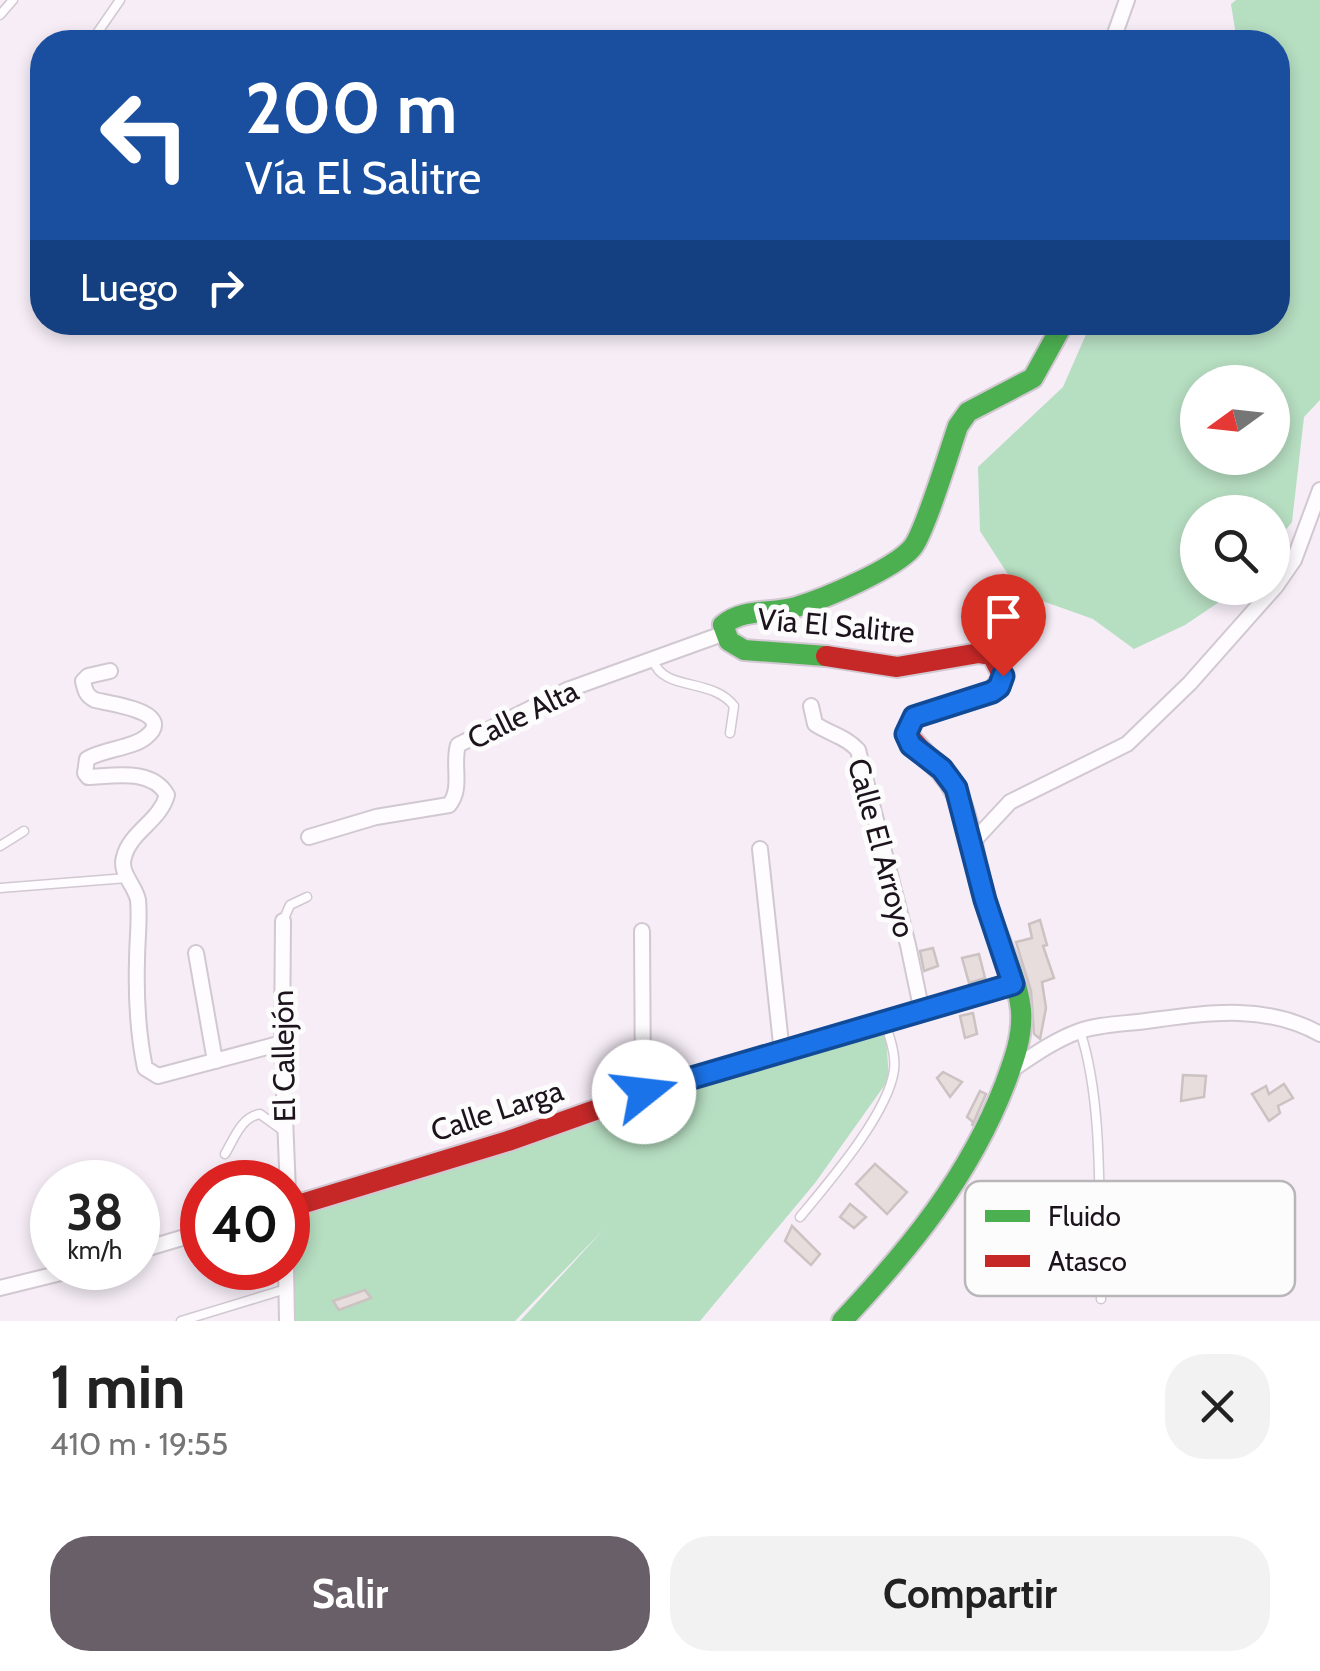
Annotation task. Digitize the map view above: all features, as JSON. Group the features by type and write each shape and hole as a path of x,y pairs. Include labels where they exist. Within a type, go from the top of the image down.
{"street":[{"path":"1116,30 1127,0"},
{"name":"Vía El Salitre","path":"842,1321 949,1198 992,1118 1010,1071 1021,1022 956,788 942,769 911,745 906,734 914,717 999,687 1003,676 992,655 980,653 897,667 823,655 744,650 729,641 723,625 732,617 790,610 898,560 914,548 958,426 968,412 1033,378 1057,335"},
{"path":"971,845 1010,802 1126,744 1190,683 1276,586 1294,560 1320,490"},
{"name":"Calle Alta","path":"310,837 376,817 449,805 456,792 458,744 568,690 725,632"},
{"path":"110,671 88,676 83,681 85,692 92,699 136,708 150,718 152,725 144,740 101,751 86,760 85,773 88,777 129,775 156,781 167,795 155,819 136,836 124,855 127,878 138,901 136,964 144,1068 158,1076 282,1043"},
{"name":"Calle El Arroyo","path":"811,706 815,724 828,733 846,737 858,750 922,1012"},
{"path":"760,849 782,1053"},
{"name":"El Callejón","path":"284,921 282,1043 286,1160"},
{"path":"642,931 644,1092"},
{"path":"196,952 215,1061"},
{"name":"Calle Larga","path":"310,1201 508,1141 644,1092 1013,984"},
{"path":"1010,1071 1080,1031 1222,1012 1272,1014 1320,1034"},
{"path":"0,1288 30,1281"},
{"path":"286,1290 287,1321"}],"lane":[{"path":"0,15 12,0"},
{"path":"99,30 120,0"},
{"path":"652,660 658,673 666,678 727,696 734,706 730,732"},
{"path":"0,846 24,831"},
{"path":"0,888 127,878"},
{"path":"284,921 290,904 306,897"},
{"path":"800,1216 840,1168 880,1108 895,1065 885,1024"},
{"path":"1080,1031 1088,1056 1094,1104 1097,1181"},
{"path":"225,1154 241,1125 253,1115 260,1114 285,1132"},
{"path":"181,1321 280,1290"}],"green space":[{"path":"1236,0 1320,0 1320,400 1304,417 1292,522 1290,525 1290,495 1180,495 1180,605 1215,605 1185,625 1134,649 1093,619 1020,593 980,531 978,467 1063,387 1086,335 1290,335 1290,30 1235,30 1231,4"},
{"path":"885,1023 889,1079 815,1183 700,1321 520,1321 605,1228 515,1321 291,1321 290,1290 310,1290 310,1201"}],"building":[{"path":"1040,920 1047,945 1043,946 1054,978 1042,982 1046,1008 1040,1039 1034,1034 1031,991 1016,942 1032,938 1029,924"},
{"path":"933,948 938,966 924,971 920,951"},
{"path":"979,954 985,978 969,983 962,958"},
{"path":"973,1013 977,1034 965,1038 960,1016"},
{"path":"943,1072 962,1082 950,1097 937,1078"},
{"path":"1183,1075 1206,1076 1204,1097 1181,1101"},
{"path":"1284,1084 1293,1098 1278,1106 1280,1113 1269,1121 1252,1094 1266,1086 1269,1094"},
{"path":"980,1091 986,1094 972,1126 967,1117"},
{"path":"875,1164 907,1192 887,1214 856,1184"},
{"path":"850,1204 866,1217 854,1228 840,1217"},
{"path":"792,1226 820,1254 811,1265 785,1241"},
{"path":"365,1290 371,1298 339,1310 333,1301"}],"traffic: fast":[{"path":"826,656 744,650 729,641 723,625 739,616 796,607 823,597 875,574 903,556 923,527 958,426 968,412 1033,378 1057,335"},
{"path":"842,1321 914,1239 955,1181 990,1118 1019,1039 1018,994 985,903 961,804 932,762"},
{"path":"853,1031 1013,984"}],"traffic: jam":[{"path":"826,656 897,667 979,653 992,655 1003,676 993,692 914,717 907,734 932,762"},
{"path":"310,1201 508,1141 643,1093 853,1031"}],"route":[{"path":"644,1092 1013,984 985,900 956,788 942,769 911,745 906,734 914,717 992,692 1003,676"}]}
